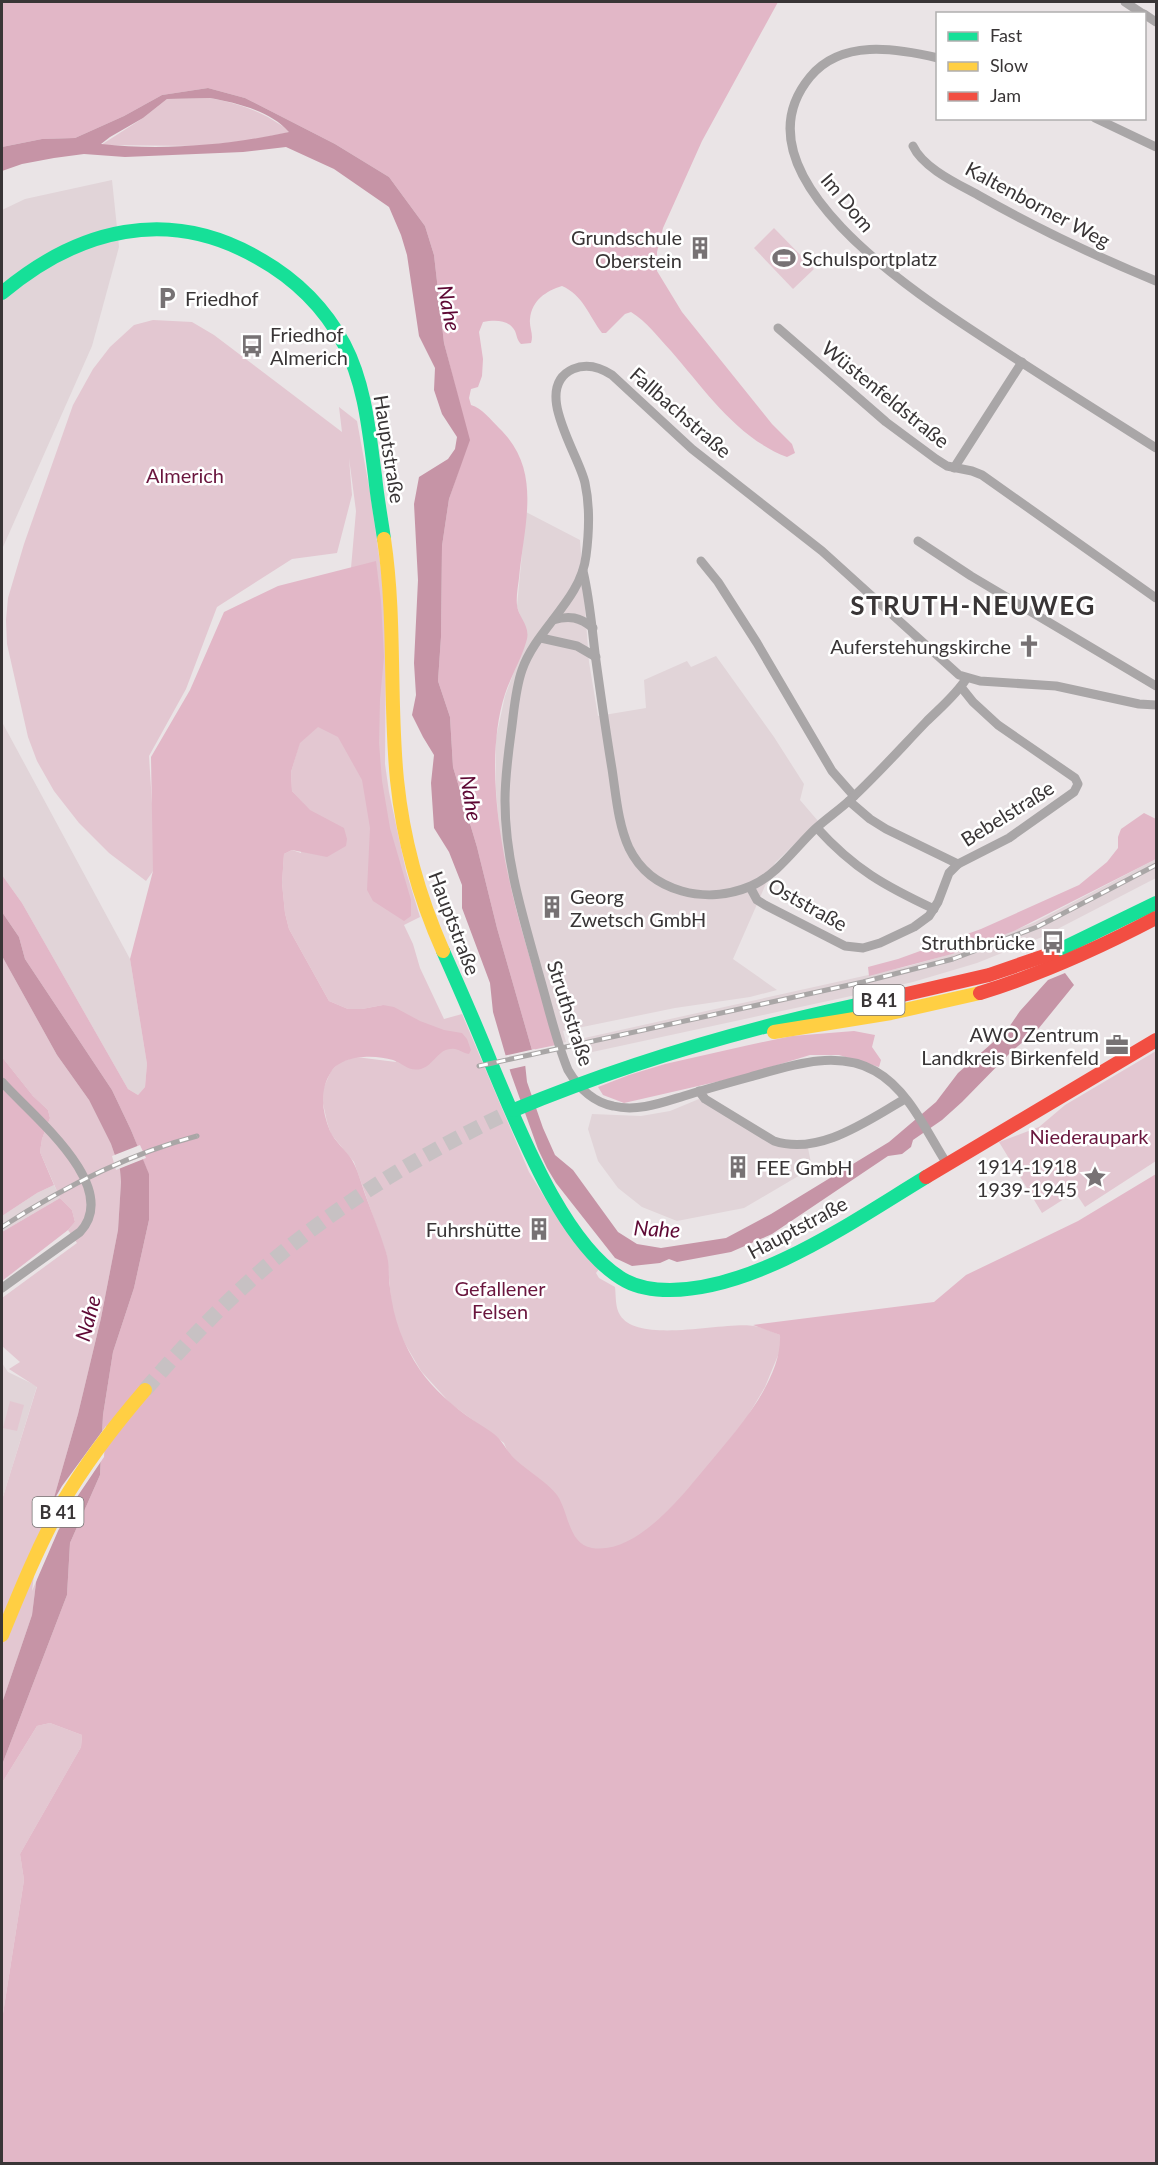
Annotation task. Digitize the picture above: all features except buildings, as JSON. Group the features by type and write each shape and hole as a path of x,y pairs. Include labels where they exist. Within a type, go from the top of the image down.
{"street":[{"path":"1125,2 1141,12"},
{"name":"Im Dom","path":"936,58 902,51 866,50 838,56 825,63 805,83 794,103 790,127 793,153 805,180 840,225 864,249 926,299 1156,448"},
{"path":"1099,120 1156,147"},
{"name":"Kaltenborner Weg","path":"913,146 922,161 994,204 1076,246 1156,281"},
{"name":"Hauptstraße","path":"2,293 25,273 79,244 131,230 177,230 227,242 272,264 299,285 328,320 355,370 371,448 391,586 394,769 403,825 420,894 528,1152 558,1206 591,1249 606,1265 628,1282 654,1288 682,1288 753,1273 790,1256 1156,1040"},
{"name":"Wüstenfeldstraße","path":"778,328 886,422 936,459 954,468 972,471 981,476 1156,598"},
{"path":"954,468 1022,362"},
{"name":"Fallbachstraße","path":"553,620 583,571 587,538 585,484 576,456 561,423 555,400 560,380 567,372 584,365 604,370 612,375 692,449 822,551 964,683"},
{"path":"918,541 971,576 1156,686"},
{"name":"Bebelstraße","path":"701,561 718,582 757,643 832,771 852,798 870,819 886,829 958,864 1028,826 1074,792 1078,784 1069,773 998,725 973,702 964,683"},
{"path":"583,571 619,813 625,837 636,859 652,878 677,891 710,894 750,887 773,872 817,828 852,798 964,683 980,681 1056,686 1139,704 1156,705"},
{"path":"553,620 573,617 593,628"},
{"name":"Struthstraße","path":"553,620 522,669 518,686 505,779 506,824 516,891 563,1059 574,1081 599,1101 612,1106 638,1108 800,1064 832,1060 874,1070 896,1087 947,1164"},
{"path":"542,638 577,646 596,657"},
{"path":"817,828 846,857 874,879 934,909"},
{"name":"Oststraße","path":"750,887 757,900 765,905 834,941 854,948 871,946 897,936 922,922 934,909 949,873 958,864"},
{"name":"B 41","path":"514,1110 609,1072 713,1041 795,1018 948,985 1013,968 1089,938 1156,903"},
{"name":"B 41","path":"713,1041 851,1020 968,996 1062,964 1156,918"},
{"path":"2,1082 54,1135 77,1166 86,1184 90,1200 88,1224 2,1288"},
{"path":"699,1091 705,1099 774,1141 785,1144 827,1139 908,1102"},
{"name":"B 41","path":"2,1635 29,1569 54,1519 88,1463 145,1390"}],"shaded area":[{"path":"2,2 778,2 702,141 663,228 657,252 657,271 682,312 772,424 792,444 795,453 787,457 769,449 737,425 709,397 652,330 631,312 625,314 606,333 602,333 580,300 562,286 541,297 531,312 531,343 521,344 512,327 501,321 483,322 479,332 483,359 482,376 478,387 471,389 469,398 471,405 486,415 513,444 526,480 527,498 517,599 527,639 505,694 497,730 495,781 499,825 519,920 556,1045 532,1050 453,767 450,717 438,681 442,546 449,499 469,440 444,343 434,255 425,226 389,177 335,144 245,98 208,88 162,95 124,116 75,138 42,139 2,147"},
{"path":"208,88 245,98 335,144 389,177 425,226 434,255 444,343 470,440 449,499 442,546 438,681 450,717 453,767 532,1050 524,1054 527,1082 543,1128 555,1155 573,1170 618,1232 637,1244 661,1248 726,1238 771,1214 889,1142 936,1102 958,1073 1007,1030 1020,1011 1048,980 1065,973 1074,985 1039,1028 1010,1053 942,1120 913,1140 911,1147 902,1154 888,1156 772,1234 731,1252 677,1262 669,1259 660,1263 632,1266 615,1258 556,1183 538,1149 511,1074 493,1012 490,983 462,908 462,885 449,852 434,828 431,783 434,755 412,715 416,695 414,663 418,580 414,504 419,477 448,459 455,449 457,437 442,414 434,390 435,368 419,336 407,255 389,207 334,169 286,147 243,152 125,157 84,154 22,164 2,171 2,147 42,139 75,138 124,116 162,95","holes":["210,98 242,105 263,113 289,132 196,146 148,147 101,144 143,118 167,99"]},
{"path":"112,180 119,247 92,346 3,547 2,577 2,210 25,199"},
{"path":"526,512 580,540 589,662 598,716 646,708 644,680 687,661 691,667 716,656 774,737 804,784 800,800 818,821 775,863 733,959 777,990 563,1031 566,1042 556,1045 509,882 500,839 496,790 496,738 505,696 527,637 517,606"},
{"path":"376,561 384,657 379,743 382,781 390,828 411,900 411,916 404,921 373,901 367,890 370,828 362,780 338,737 318,727 300,743 291,772 292,791 310,810 344,828 346,846 327,857 292,850 284,854 282,883 285,913 289,929 329,1001 348,1009 383,1005 394,1007 420,1021 444,1030 462,1033 471,1050 469,1054 449,1049 440,1053 426,1067 416,1070 393,1060 377,1057 359,1057 342,1062 336,1066 327,1079 323,1094 325,1116 332,1135 350,1156 358,1172 387,1256 391,1299 396,1321 414,1361 444,1397 494,1434 514,1458 557,1495 574,1534 584,1545 592,1548 609,1548 625,1543 641,1533 671,1508 730,1439 765,1388 779,1353 780,1335 753,1325 934,1302 966,1275 1078,1221 1156,1174 1156,2163 2,2163 2,2020 24,1880 20,1854 81,1747 82,1735 50,1723 37,1726 2,1783 2,1765 67,1595 70,1543 100,1475 103,1415 113,1352 134,1288 149,1220 149,1175 112,1090 25,959 19,937 2,912 2,875 22,903 128,1089 138,1095 145,1087 147,1064 130,959 153,871 151,757 190,690 224,612 278,586"},
{"path":"2,722 130,959 147,1064 145,1087 138,1095 128,1089 22,903 2,875"},
{"path":"1144,813 1156,819 1156,859 1014,931 952,954 869,976 868,967 898,959 981,929 1079,885 1107,862 1118,848 1121,829"},
{"path":"1156,859 1156,878 1042,937 977,963 913,982 583,1054 580,1039 909,966 971,948 1035,922"},
{"path":"2,912 19,937 25,959 112,1090 149,1174 149,1220 134,1288 113,1352 103,1415 100,1475 70,1543 67,1595 2,1765 2,1703 32,1615 41,1543 78,1414 101,1318 118,1230 121,1182 120,1170 111,1144 89,1100 57,1055 2,956"},
{"path":"854,1031 875,1035 872,1047 881,1060 879,1067 839,1055 810,1055 742,1076 624,1103 603,1095 598,1087 665,1064 749,1045 792,1036"},
{"path":"2,1057 33,1096 48,1110 50,1118 40,1152 54,1185 37,1193 2,1216"},
{"path":"699,1099 782,1147 808,1148 812,1168 744,1208 677,1221 642,1207 618,1188 598,1161 588,1129 592,1114 641,1116 670,1111"},
{"path":"54,1185 60,1198 2,1232 2,1216 37,1193"},
{"path":"60,1198 72,1210 75,1222 68,1230 2,1281 2,1232"},
{"path":"2,1363 8,1372 37,1386 2,1500"}],"green space":[{"path":"210,98 252,110 272,119 290,132 252,140 200,146 101,145 143,118 167,99"},
{"name":"Schulsportplatz","path":"774,228 814,269 793,289 754,248"},
{"path":"153,320 192,322 214,335 342,432 339,407 357,421 383,584 386,633 385,764 406,871 420,917 404,925 413,944 420,968 444,1019 462,1014 529,1172 551,1208 599,1269 596,1273 599,1278 615,1287 618,1312 630,1324 645,1329 663,1330 741,1325 764,1328 780,1335 781,1348 765,1387 746,1419 628,1567 596,1575 519,1464 509,1455 504,1443 451,1404 421,1371 401,1337 392,1310 387,1256 354,1162 331,1134 327,1122 321,1094 331,1071 340,1062 356,1057 396,1062 383,1005 348,1009 329,1001 289,929 282,883 284,854 292,850 301,853 303,803 292,791 291,772 351,568 356,511 349,458 352,495 337,553 292,559 217,607 186,689 149,756 156,867 146,881 109,853 79,823 54,791 37,761 28,737 7,644 8,598 24,544 73,405 93,369 110,347 134,325"},
{"path":"2,956 57,1055 89,1100 111,1144 120,1170 121,1182 118,1230 101,1318 78,1414 41,1543 32,1615 2,1703 2,1500 37,1387 9,1369 20,1362 2,1346 2,1298 77,1243 68,1230 75,1222 72,1210 60,1198 40,1152 50,1118 48,1110 33,1096 2,1057"},
{"name":"Niederaupark","path":"1156,1051 1156,1161 1085,1207 1075,1192 1042,1213 999,1142 1039,1127 1065,1105"},
{"path":"10,1401 24,1405 17,1431 3,1428"},
{"path":"50,1723 82,1735 81,1747 20,1854 24,1880 2,2020 2,1783 37,1726"}],"pier":[{"path":"535,1049 528,1055 529,1065 507,1070 503,1056"},
{"path":"140,1145 146,1158 116,1170 112,1156"},
{"path":"106,1426 104,1457 75,1500 58,1531 32,1591 38,1543 47,1512 62,1486"}],"tunnel":[{"path":"145,1390 224,1305 282,1252 313,1228 410,1164 514,1110"}],"railway":[{"path":"479,1066 863,982 953,959 1037,927 1156,865"},
{"path":"2,1227 48,1199 121,1162 197,1136"}],"traffic: fast":[{"path":"2,293 31,271 61,253 93,240 125,232 157,229 191,233 224,242 271,266 296,284 317,306 336,331 351,359 365,408 384,539"},
{"path":"1053,953 1156,903"},
{"path":"443,951 516,1123 546,1185 583,1243 604,1265 626,1281 648,1288 670,1290 703,1287 737,1278 804,1250 926,1177"},
{"path":"514,1110 605,1075 696,1046 790,1020 885,999"}],"traffic: slow":[{"path":"384,539 390,599 395,750 403,824 413,867 443,951"},
{"path":"774,1032 891,1013 980,993"},
{"path":"2,1635 37,1553 61,1505 100,1446 145,1390"}],"traffic: jam":[{"path":"980,993 1070,960 1156,918"},
{"path":"885,999 989,975 1053,953"},
{"path":"926,1177 1156,1040"}],"place":[{"name":"Grundschule Oberstein","path":"700,248"},
{"name":"Schulsportplatz","path":"784,258"},
{"name":"Friedhof","path":"167,298"},
{"name":"Friedhof Almerich","path":"252,346"},
{"name":"Auferstehungskirche","path":"1029,646"},
{"name":"Georg Zwetsch GmbH","path":"552,907"},
{"name":"Struthbrücke","path":"1053,942"},
{"name":"AWO Zentrum Landkreis Birkenfeld","path":"1117,1045"},
{"name":"FEE GmbH","path":"738,1167"},
{"name":"1914-1918 1939-1945","path":"1095,1177"},
{"name":"Fuhrshütte","path":"539,1229"}],"district":[{"name":"STRUTH-NEUWEG","path":"973,605"}],"water label":[{"name":"Nahe","path":"450,308"},
{"name":"Nahe","path":"472,798"},
{"name":"Nahe","path":"657,1228"},
{"name":"Nahe","path":"87,1318"}],"park label":[{"name":"Almerich","path":"185,475"},
{"name":"Gefallener Felsen","path":"500,1300"}]}
